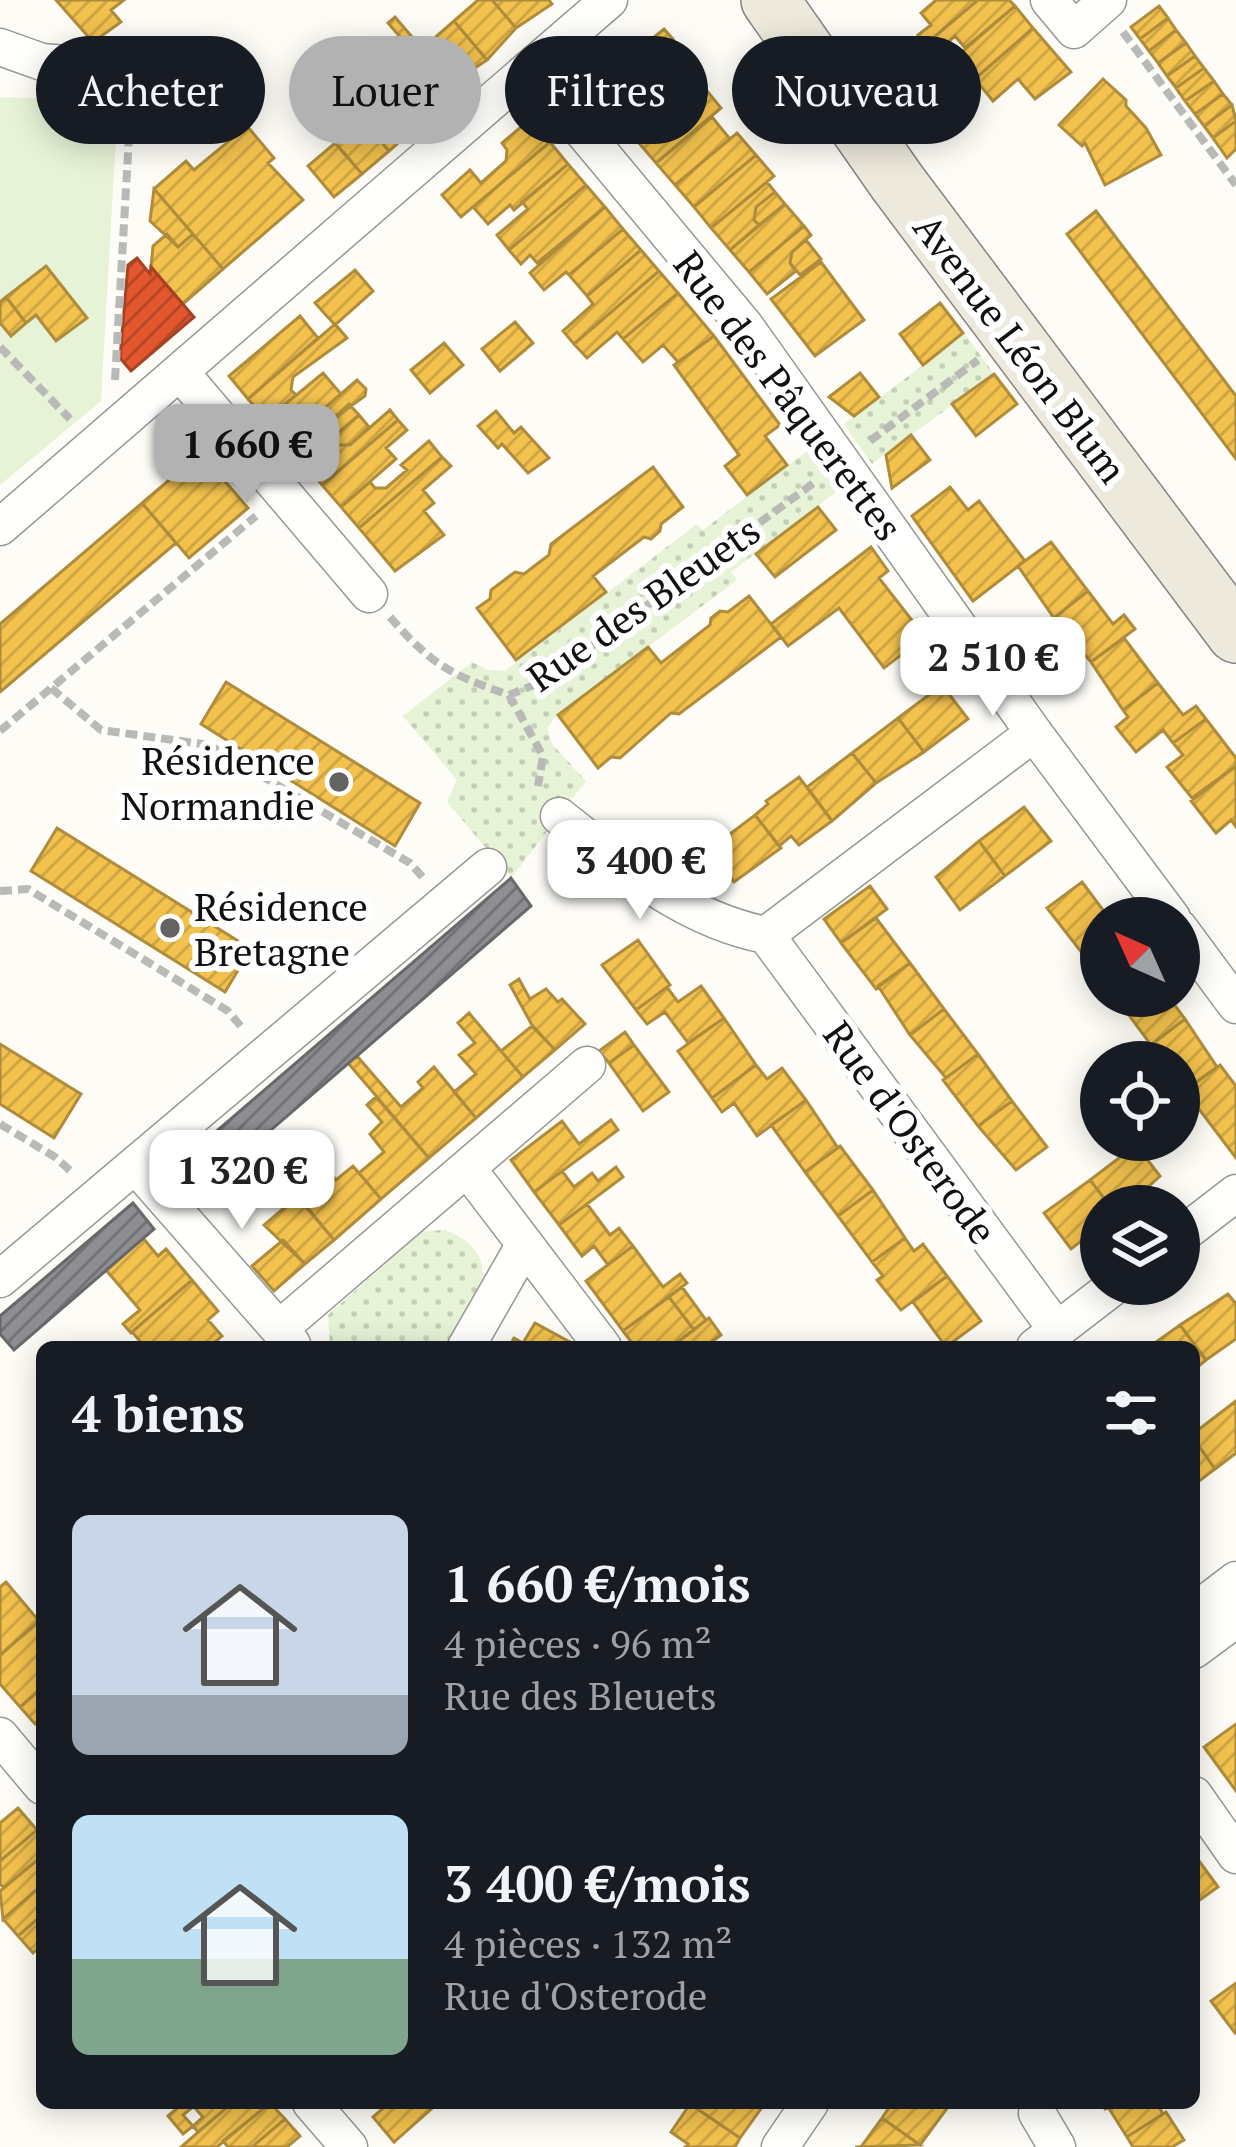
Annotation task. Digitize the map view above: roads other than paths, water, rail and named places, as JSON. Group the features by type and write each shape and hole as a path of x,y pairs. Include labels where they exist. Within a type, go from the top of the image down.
{"main road":[{"name":"Avenue Léon Blum","path":"770,0 797,36"},
{"name":"Avenue Léon Blum","path":"871,144 1236,634"},
{"name":"Avenue Léon Blum","path":"892,144 967,226 1236,584"}],"street":[{"path":"567,36 609,0"},
{"path":"1049,0 1074,30 1105,2"},
{"path":"0,47 36,60"},
{"path":"0,527 505,90"},
{"name":"Rue des Pâquerettes","path":"593,144 745,326 1034,733"},
{"path":"180,372 369,594"},
{"path":"559,816 672,899 711,920 766,935 1034,733 1156,897"},
{"path":"0,1280 488,868"},
{"name":"Rue d'Osterode","path":"766,935 1046,1338 1089,1305"},
{"path":"1200,956 1236,1005"},
{"path":"135,1165 286,1338 466,1168 586,1065"},
{"path":"466,1168 598,1341"},
{"path":"1200,1221 1236,1193"},
{"path":"469,1341 525,1244"},
{"path":"1200,1607 1236,1580"},
{"path":"1200,1646 1236,1619"},
{"path":"0,1736 36,1779"},
{"path":"1200,1804 1236,1855"},
{"path":"316,2109 349,2147"},
{"path":"780,2147 806,2109"},
{"path":"1037,2113 1057,2147"}],"place":[{"name":"Résidence Normandie","path":"339,782"},
{"name":"Résidence Bretagne","path":"170,928"}]}
